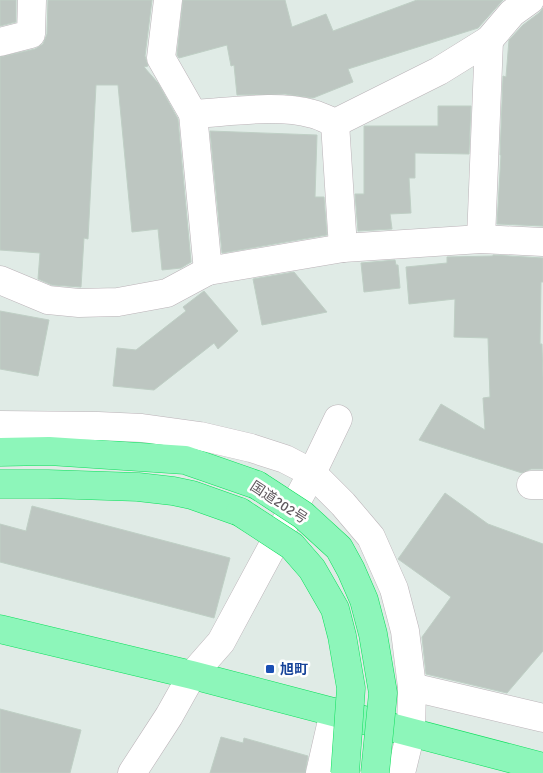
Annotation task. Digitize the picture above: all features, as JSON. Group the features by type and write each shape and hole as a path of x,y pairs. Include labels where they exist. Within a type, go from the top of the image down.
{"highway":[{"name":"国道202号","path":"0,452 49,451 185,460 256,485 303,515 339,548 364,600 373,634 383,693 375,773"},
{"path":"0,484 138,487 173,491 240,512 292,546 312,569 335,609 342,636 351,688 345,773"},
{"path":"0,629 192,675 543,767"}],"street":[{"path":"0,42 31,34 32,0"},
{"path":"168,0 161,58 193,114 208,271"},
{"path":"193,114 265,109 291,110 314,114 335,123 439,72 489,40 512,13 530,0"},
{"path":"481,239 489,40"},
{"path":"335,123 343,248"},
{"path":"0,280 48,300 79,303 118,302 167,293 208,271 343,248 481,239 543,242"},
{"path":"132,773 169,716 192,675 221,642 312,473 338,419"},
{"path":"0,425 142,428 200,436 251,448 285,459 312,473 343,504 370,537 394,589 405,631 412,687 411,732 400,773"},
{"path":"412,687 543,718"},
{"path":"320,773 334,712"}],"building":[{"path":"0,0 16,0 16,22 0,26"},
{"path":"48,0 152,0 145,56 148,66 144,67 158,83 178,119 191,262 181,268 162,270 158,229 132,232 118,85 96,85 88,239 84,238 81,287 52,285 38,279 40,253 0,250 0,57 35,49 43,44 47,34"},
{"path":"183,0 285,0 292,27 326,14 333,31 417,0 503,0 478,28 348,69 353,82 313,98 285,94 237,95 234,65 231,66 227,45 179,58 177,55"},
{"path":"543,8 543,226 497,224 503,76 506,77 509,40"},
{"path":"438,106 471,106 469,154 415,153 415,178 409,178 411,213 390,214 392,229 358,231 355,194 364,194 364,126 438,126"},
{"path":"210,131 317,135 315,197 324,197 327,235 222,253"},
{"path":"493,255 543,258 540,344 542,344 543,378 543,469 531,469 522,473 419,440 441,404 485,430 483,398 490,397 488,338 454,337 455,299 409,304 406,267 447,263 447,257"},
{"path":"395,260 396,265 398,265 400,288 364,292 361,263"},
{"path":"294,272 327,312 262,325 253,279"},
{"path":"204,291 238,331 218,349 214,343 154,390 113,386 117,348 136,350 186,311 183,307"},
{"path":"0,311 49,320 38,376 0,369"},
{"path":"445,493 488,524 543,544 543,651 507,693 426,674 422,637 451,597 398,559"},
{"path":"32,506 230,558 214,618 0,562 0,524 26,531"},
{"path":"0,709 81,730 70,773 0,773"},
{"path":"221,737 243,743 244,738 308,756 305,773 210,773"}],"place":[{"name":"旭町","path":"270,669"}]}
